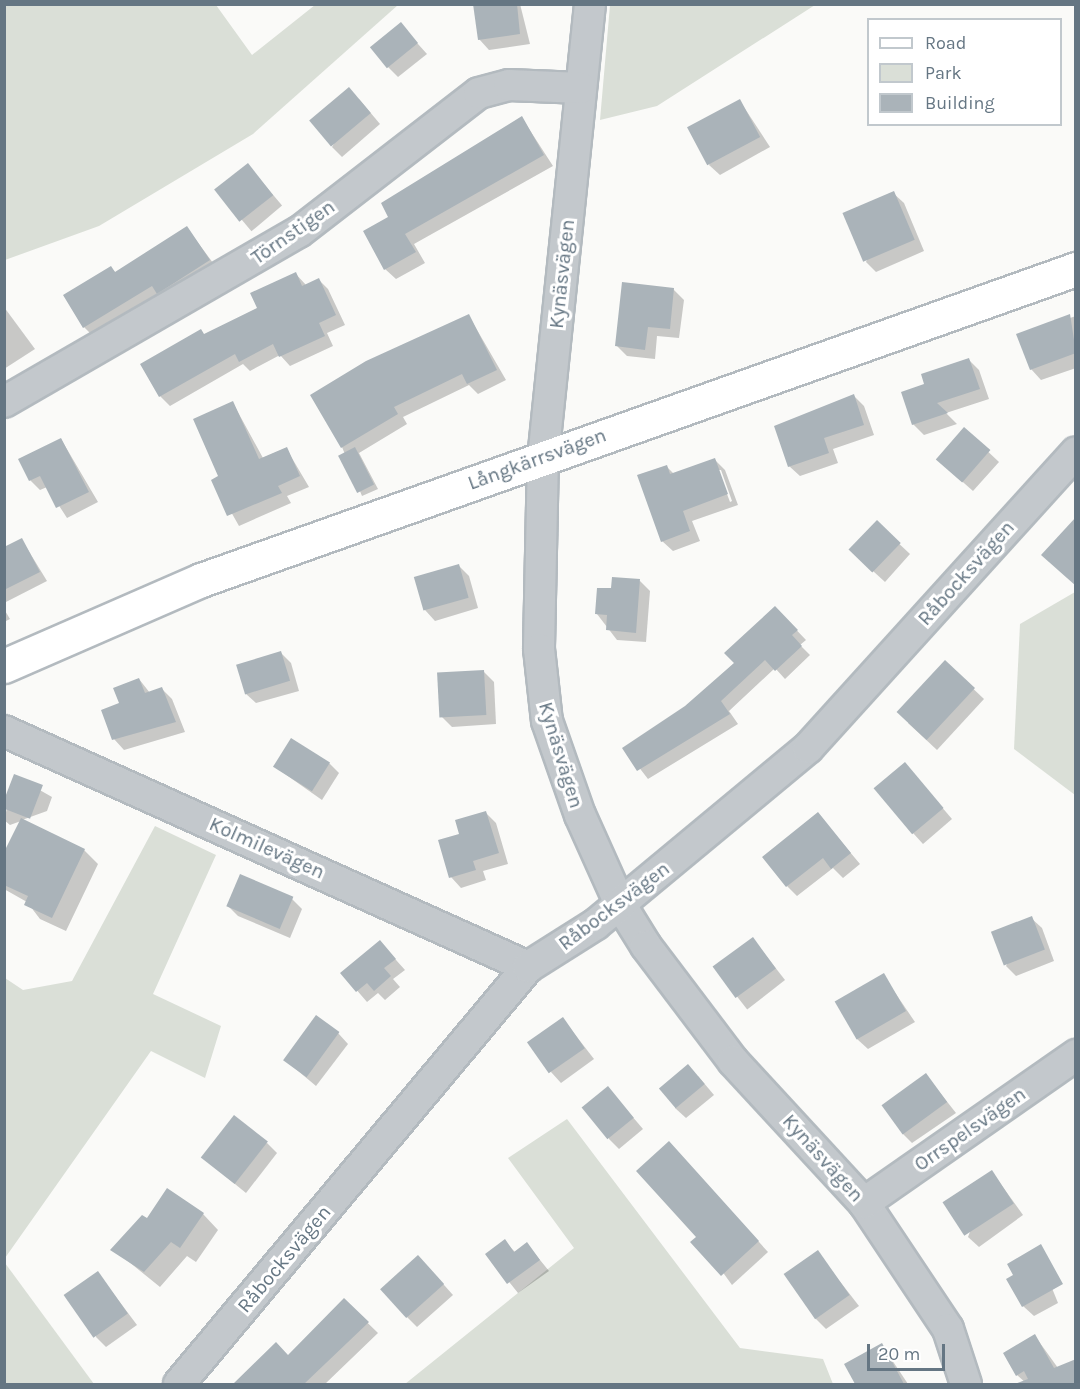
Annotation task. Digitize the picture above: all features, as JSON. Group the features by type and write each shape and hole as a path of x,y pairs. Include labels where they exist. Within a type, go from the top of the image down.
{"street":[{"name":"Kynäsvägen","path":"590,4 543,456 540,685 567,787 620,904 671,983 733,1061 864,1203 948,1329 966,1384"},
{"name":"Törnstigen","path":"4,402 298,232 479,93 509,85 581,88"},
{"name":"Långkärrsvägen","path":"4,666 201,580 543,456 1076,269"},
{"name":"Råbocksvägen","path":"179,1384 528,967 620,904 808,748 1076,452"},
{"name":"Kolmilevägen","path":"4,731 528,967"},
{"name":"Orrspelsvägen","path":"864,1203 1076,1055"}],"green space":[{"path":"5,4 216,5 252,55 315,5 398,5 253,134 99,226 5,260"},
{"path":"610,4 815,5 657,106 600,120"},
{"path":"1075,592 1076,795 1014,749 1020,624"},
{"path":"155,826 216,855 153,994 221,1026 205,1078 151,1051 5,1258 5,978 23,990 72,981"},
{"path":"567,1119 740,1348 823,1359 833,1384 405,1384 574,1248 508,1158"},
{"path":"5,1263 94,1384 5,1384"}],"building":[{"path":"473,4 517,4 520,34 478,40"},
{"path":"401,22 418,43 387,68 370,47"},
{"path":"349,87 371,113 331,146 309,120"},
{"path":"740,99 760,137 707,165 687,127"},
{"path":"522,116 544,155 405,234 416,252 384,270 363,231 388,217 381,203"},
{"path":"248,163 273,195 239,222 214,189"},
{"path":"894,191 915,240 863,262 842,213"},
{"path":"187,226 210,260 157,294 152,286 83,328 63,295 111,266 115,272"},
{"path":"296,272 302,286 319,278 336,315 319,323 325,336 279,357 273,344 239,362 235,354 159,397 140,364 201,329 204,334 257,308 250,293"},
{"path":"622,282 674,288 670,329 648,327 645,350 615,346"},
{"path":"469,314 497,370 467,384 462,374 394,407 398,414 341,448 310,395 366,361"},
{"path":"1070,314 1076,353 1030,370 1016,334"},
{"path":"969,358 980,389 937,403 948,413 912,425 901,392 924,384 921,374"},
{"path":"854,394 864,425 824,438 829,453 788,467 774,426"},
{"path":"233,401 259,459 287,447 300,476 278,486 282,493 227,516 211,480 218,476 193,419"},
{"path":"964,427 990,450 962,482 936,459"},
{"path":"61,438 89,492 56,508 40,476 29,481 18,459"},
{"path":"355,447 374,484 357,493 338,456"},
{"path":"715,458 728,494 683,511 690,531 661,542 637,475 667,465 670,474"},
{"path":"1076,517 1076,586 1041,555"},
{"path":"877,520 901,543 872,572 849,549"},
{"path":"22,538 40,572 4,590 4,547"},
{"path":"459,564 469,598 423,611 414,577"},
{"path":"612,577 640,579 636,633 606,630 607,615 595,614 597,588 611,588"},
{"path":"775,606 798,630 792,635 802,646 775,671 765,660 721,701 730,714 637,771 622,748 685,706 734,663 724,653"},
{"path":"281,651 290,681 245,694 236,665"},
{"path":"945,660 975,688 927,740 897,712"},
{"path":"484,670 486,715 439,717 437,672"},
{"path":"139,678 145,693 162,687 176,722 112,740 101,710 119,703 113,688"},
{"path":"291,738 330,762 312,791 273,767"},
{"path":"905,762 944,808 912,834 874,788"},
{"path":"14,774 43,785 30,819 4,809 4,800"},
{"path":"486,811 499,853 473,861 476,870 449,878 438,840 459,834 455,820"},
{"path":"818,812 851,853 831,869 823,858 786,887 762,857"},
{"path":"21,818 85,849 52,918 24,905 28,896 4,885 4,852"},
{"path":"240,874 293,897 280,929 226,906"},
{"path":"1032,916 1045,950 1004,965 991,932"},
{"path":"753,937 776,969 735,998 713,966"},
{"path":"380,940 396,959 384,968 391,976 374,991 367,983 356,992 340,973"},
{"path":"884,973 906,1011 857,1040 835,1002"},
{"path":"316,1015 339,1032 307,1077 283,1060"},
{"path":"563,1017 585,1048 549,1073 527,1042"},
{"path":"688,1064 705,1084 676,1108 659,1088"},
{"path":"926,1073 947,1102 903,1134 882,1105"},
{"path":"608,1086 634,1118 607,1139 582,1107"},
{"path":"234,1115 268,1141 235,1184 201,1158"},
{"path":"669,1141 759,1241 721,1276 690,1242 696,1237 636,1171"},
{"path":"992,1170 1014,1204 964,1236 943,1202"},
{"path":"167,1188 204,1213 180,1248 171,1242 144,1272 110,1250 142,1215 147,1218"},
{"path":"505,1239 514,1252 527,1242 540,1260 507,1284 485,1254"},
{"path":"1041,1244 1063,1284 1022,1307 1006,1279 1013,1275 1007,1264"},
{"path":"818,1250 850,1295 815,1319 784,1274"},
{"path":"418,1255 444,1284 406,1318 380,1289"},
{"path":"98,1271 128,1314 93,1338 64,1295"},
{"path":"344,1298 369,1322 304,1384 233,1384 276,1342 288,1355"},
{"path":"1035,1334 1054,1368 1076,1359 1076,1384 1015,1384 1028,1379 1024,1371 1016,1376 1003,1353"},
{"path":"882,1343 904,1384 855,1384 844,1364"}]}
